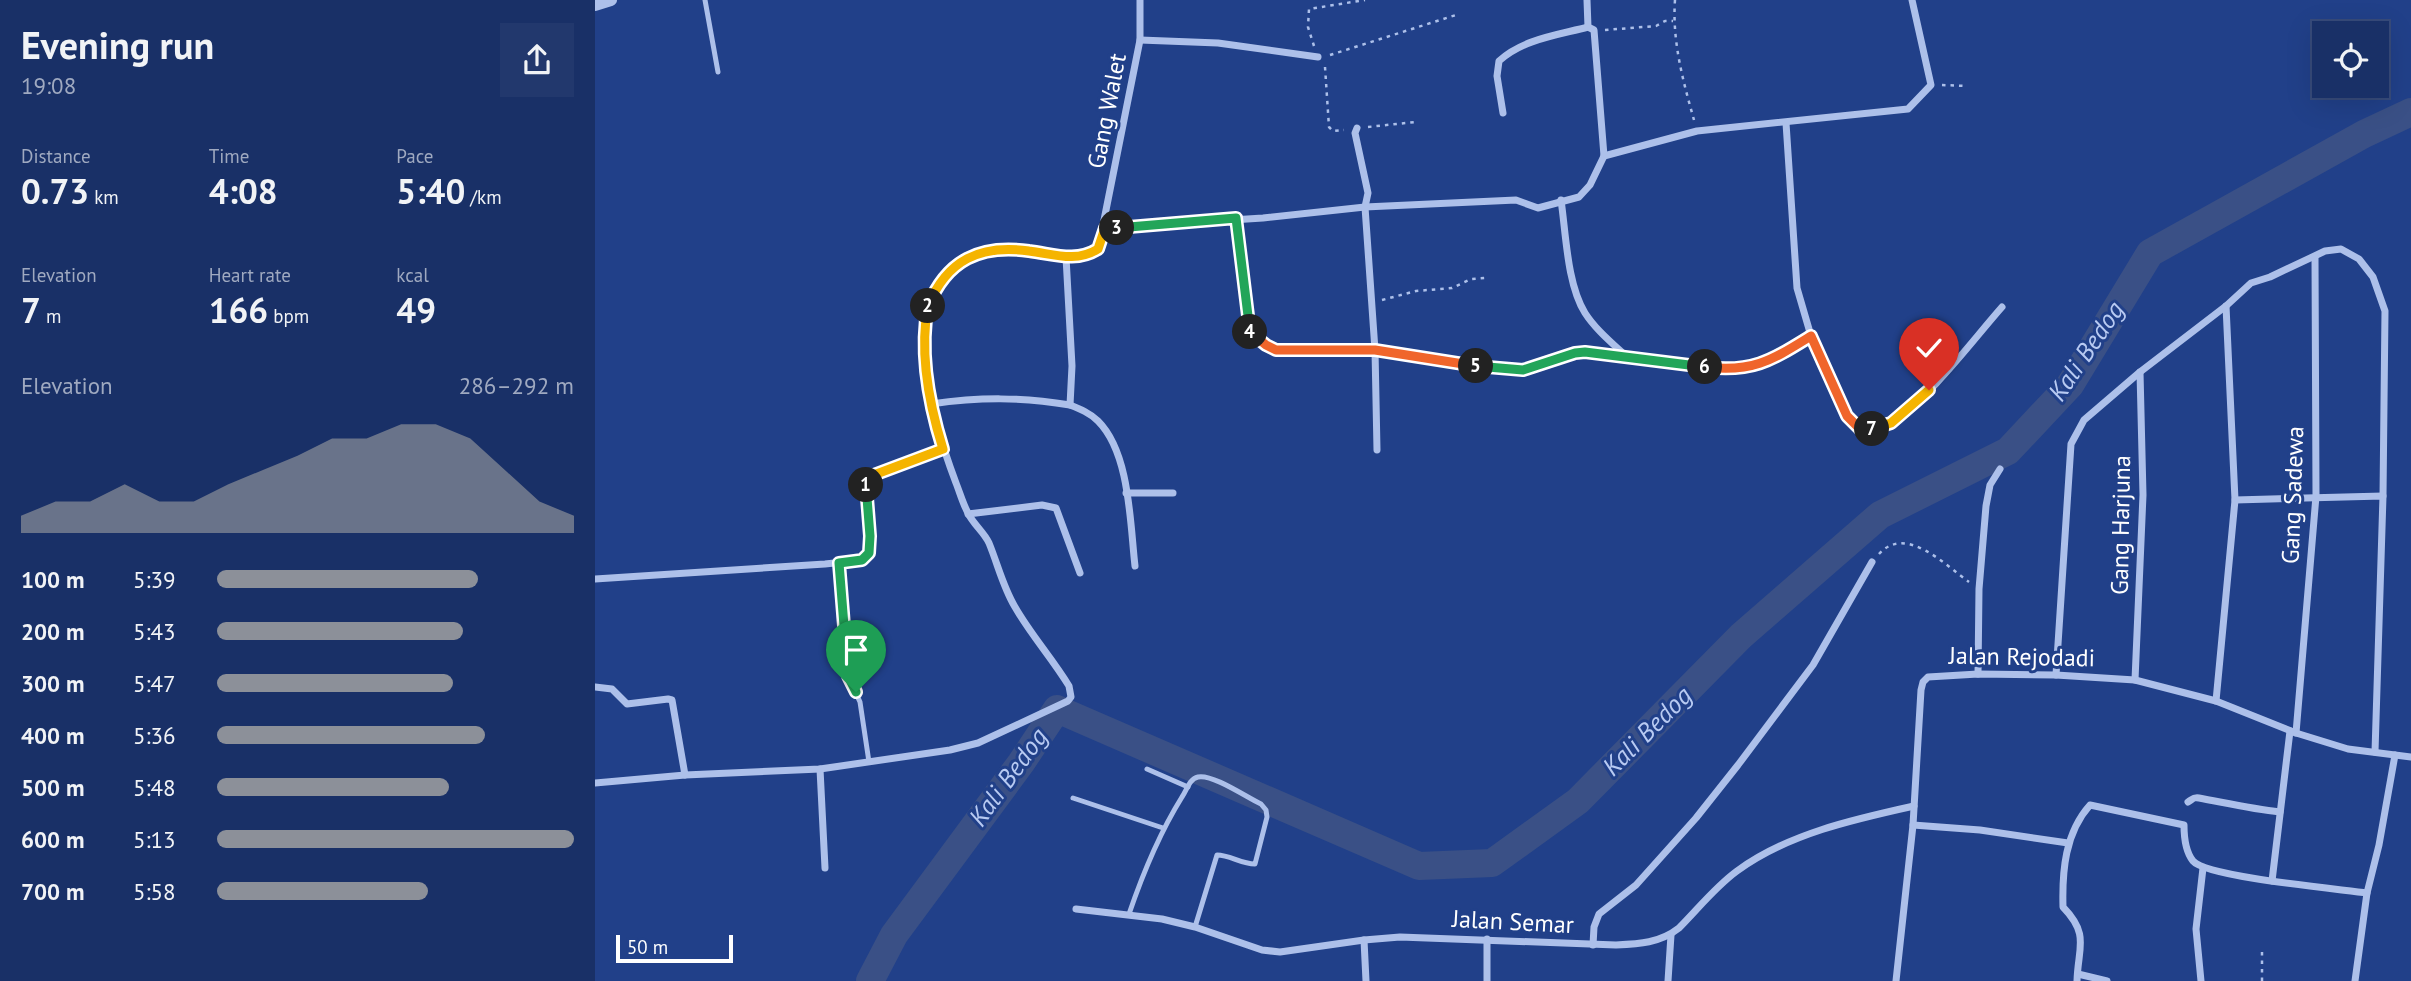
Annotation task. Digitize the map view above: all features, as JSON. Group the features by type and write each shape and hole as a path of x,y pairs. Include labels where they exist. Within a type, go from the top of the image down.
{"street":[{"path":"595,5 611,0"},
{"name":"Gang Walet","path":"1105,228 1104,220 1140,40 1140,0"},
{"path":"595,783 685,775 820,769 950,750 978,743 1064,704 1071,697 1065,680 1004,587 988,542 968,514 943,449 926,372 925,326 928,306 936,286 953,266 971,256 1000,250 1027,250 1066,257 1088,255 1098,249 1105,228 1263,218 1364,207 1516,200 1538,208 1579,197 1590,185 1604,156 1587,0"},
{"path":"1604,156 1697,131 1907,109 1931,85 1912,0"},
{"path":"1503,113 1497,76 1499,61 1509,51 1591,28"},
{"path":"1140,40 1218,43 1318,57"},
{"path":"1786,122 1797,288 1811,336 1847,416 1861,430 1891,423 1921,397 2002,307"},
{"path":"1357,128 1355,133 1368,193 1364,207 1375,350 1377,450"},
{"path":"1561,200 1573,277 1581,305 1596,327 1627,357"},
{"path":"1236,218 1250,332 1276,350 1375,350 1509,370 1535,368 1575,353 1716,368 1746,368 1769,361 1811,336"},
{"path":"2056,675 2071,444 2084,420 2251,283 2325,251 2341,249 2359,259 2373,277 2385,311 2383,496 2375,752"},
{"path":"1066,257 1072,366 1070,405"},
{"name":"Gang Sadewa","path":"2272,881 2293,732 2316,496 2315,257"},
{"path":"2216,701 2235,500 2226,306"},
{"name":"Gang Harjuna","path":"2135,680 2143,495 2140,372"},
{"path":"931,404 997,397 1023,398 1070,405 1087,412 1105,429 1117,453 1126,493 1135,566"},
{"path":"595,579 862,560 869,553 866,489 868,479 943,449"},
{"path":"1977,674 1979,589 1988,492 2000,469"},
{"path":"1126,493 1173,493"},
{"path":"2235,500 2383,496"},
{"path":"968,514 1042,505 1056,508 1080,573"},
{"path":"1593,945 1594,927 1599,914 1636,885 1696,818 1738,765 1813,665 1873,562"},
{"path":"839,563 848,676"},
{"name":"Jalan Rejodadi","path":"1896,981 1913,825 1921,690 1928,677 1977,674 2056,675 2135,680 2216,701 2293,732 2348,749 2411,757"},
{"path":"595,687 612,689 627,704 672,700 685,775"},
{"path":"2355,981 2367,893 2379,845 2395,755"},
{"path":"820,769 825,868"},
{"path":"2188,802 2199,798 2226,805 2280,812"},
{"path":"2107,981 2078,977 2082,940 2080,930 2076,920 2063,907 2068,843 2083,812 2090,805 2184,825 2189,853 2194,863 2203,868 2272,881 2367,893"},
{"path":"1668,981 1671,935 1734,873 1765,853 1791,842 1864,817 1914,806"},
{"path":"1913,825 1980,830 2068,843"},
{"path":"2201,981 2196,929 2203,868"},
{"name":"Jalan Semar","path":"1076,909 1129,914 1195,926 1269,951 1295,951 1400,937 1593,945 1649,943 1671,935"},
{"path":"1487,939 1487,981"},
{"path":"1364,940 1366,981"}],"lane":[{"path":"705,0 718,72"},
{"path":"848,676 860,702 869,762"},
{"path":"1147,769 1188,787"},
{"path":"1129,914 1163,828 1190,780 1209,778 1261,804 1267,817 1255,864 1217,855 1195,926"},
{"path":"1073,797 1163,828"}],"path":[{"path":"1318,57 1308,27 1310,9 1365,0"},
{"path":"1675,0 1674,22 1682,76 1697,131"},
{"path":"1415,122 1330,130 1324,56 1459,14"},
{"path":"1591,28 1656,26 1665,21 1674,22"},
{"path":"1931,85 1966,86"},
{"path":"1372,303 1416,291 1452,288 1471,279 1485,278"},
{"path":"1873,562 1888,546 1902,542 1911,544 1930,554 1979,589"},
{"path":"2262,951 2262,981"}],"waterway":[{"name":"Kali Bedog","path":"870,981 894,935 1021,763 1057,709 1419,866 1492,863 1578,801 1741,636 1880,515 2008,451 2070,385 2150,253 2364,134 2411,112"}],"route":[{"path":"856,692 848,676 839,563 862,560 869,553 866,489 868,479 943,449 926,372 925,326 928,306 936,286 953,266 971,256 1000,250 1027,250 1074,258 1088,255 1098,249 1105,228 1236,218 1250,332 1276,350 1375,350 1509,370 1535,368 1585,352 1729,369 1757,366 1811,336 1847,416 1861,430 1880,428 1891,423 1929,390"}]}
